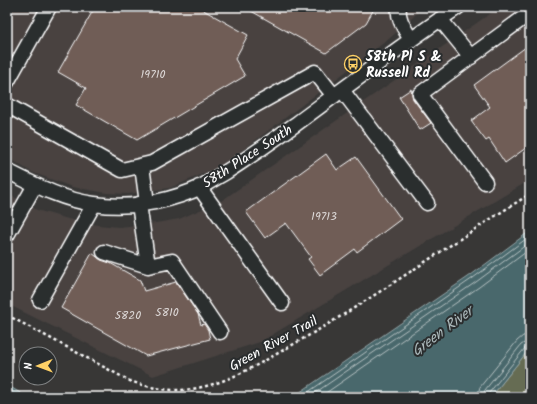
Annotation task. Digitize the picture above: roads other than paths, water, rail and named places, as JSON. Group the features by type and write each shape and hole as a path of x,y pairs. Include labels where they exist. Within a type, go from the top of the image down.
{"street":[{"path":"7,82 49,7"},
{"path":"399,7 399,18 411,40"},
{"name":"58th Place South","path":"7,171 35,185 67,198 94,204 120,206 143,204 172,198 200,187 252,155 458,7"},
{"path":"485,182 420,94 530,13"},
{"path":"440,19 471,57"},
{"path":"7,105 122,170 152,163 315,72 338,93 427,203"},
{"path":"142,166 143,204 148,266"},
{"path":"7,235 10,221 35,185"},
{"path":"200,187 282,303"},
{"path":"40,300 94,204"},
{"path":"104,252 148,266 172,261 220,332"}],"water":[{"name":"Green River","path":"530,231 530,348 491,397 293,397 471,275"},
{"path":"7,385 27,397 7,397"}],"place":[{"name":"58th Pl S & Russell Rd","path":"353,64"}]}
